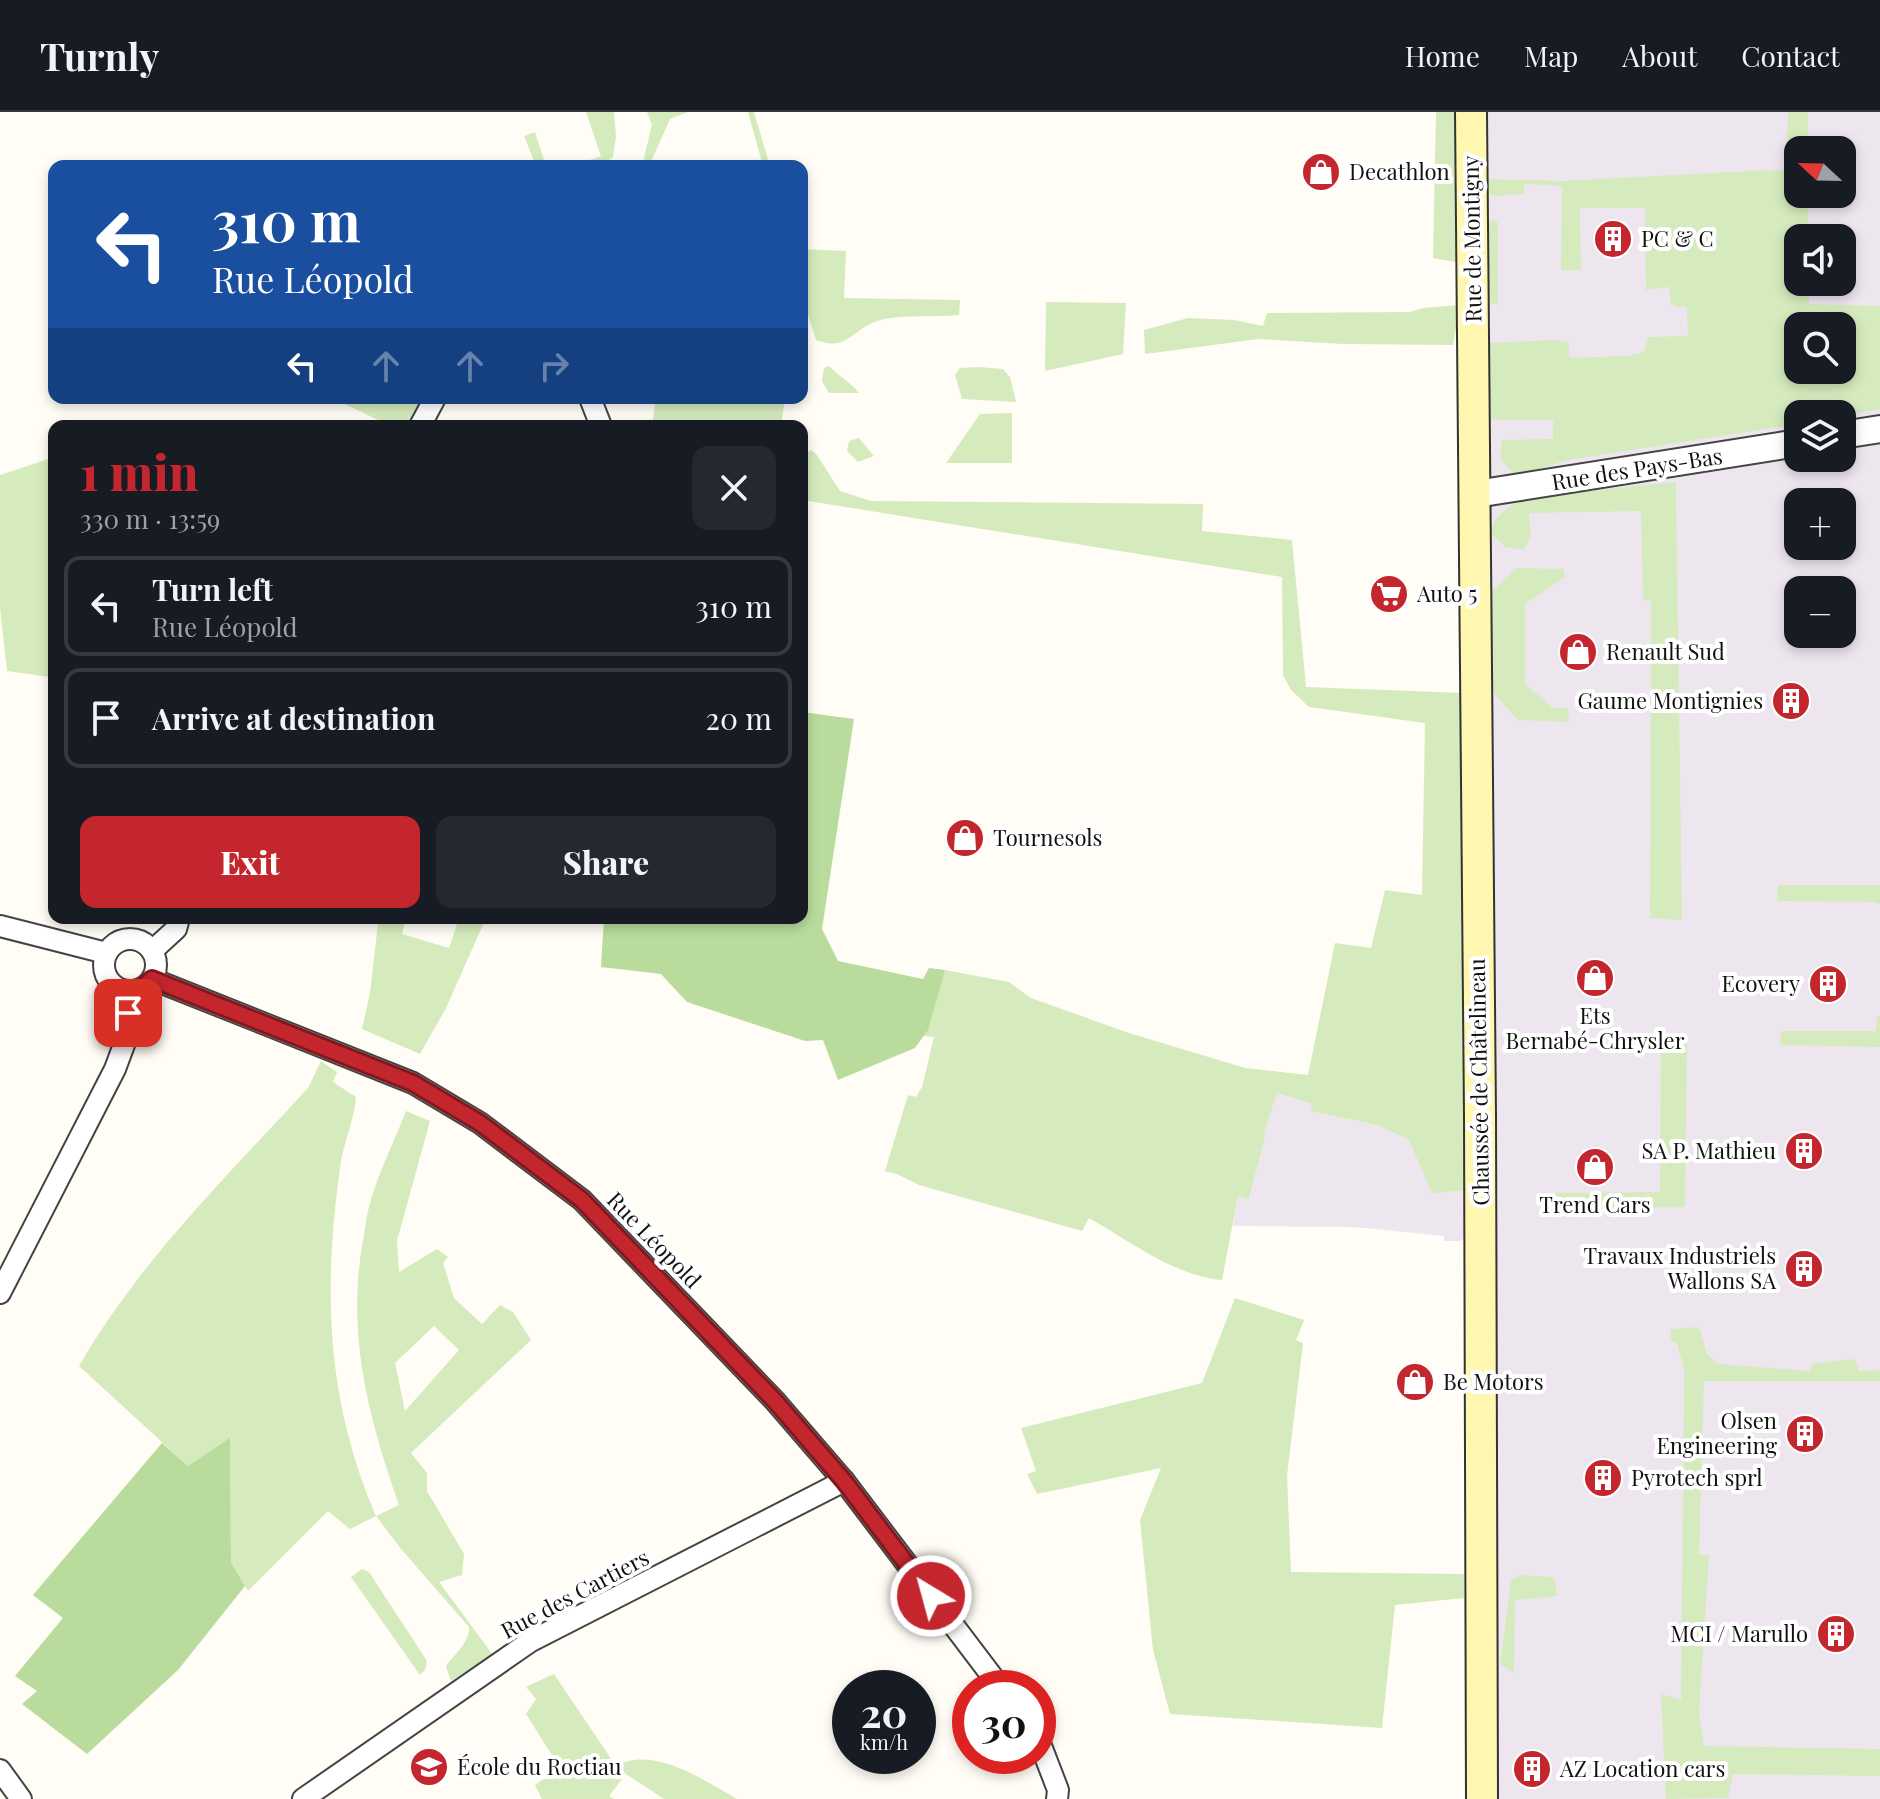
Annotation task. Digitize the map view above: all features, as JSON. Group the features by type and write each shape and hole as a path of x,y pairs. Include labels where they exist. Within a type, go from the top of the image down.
{"main road":[{"name":"Rue de Montigny","path":"1471,112 1474,365"},
{"name":"Chaussée de Châtelineau","path":"1474,365 1482,1799"}],"street":[{"path":"1856,433 1880,429"},
{"name":"Rue des Pays-Bas","path":"1476,494 1784,445"},
{"path":"152,951 176,929 177,924"},
{"path":"0,926 106,953"},
{"path":"133,939 152,951 156,965 152,979 142,988 127,991 114,986 105,975 106,953 117,942 133,939"},
{"name":"Rue Léopold","path":"152,979 413,1083 480,1123 582,1200 775,1401 844,1481 987,1670"},
{"path":"0,1293 115,1069 128,1034 127,991"},
{"name":"Rue des Cartiers","path":"303,1799 531,1641 844,1481"},
{"path":"0,1770 21,1799"},
{"path":"1052,1774 1058,1790 1057,1799"}],"shaded area":[{"path":"1471,112 1880,112 1880,1799 1491,1799"},
{"path":"1276,1093 1313,1104 1310,1111 1377,1125 1409,1140 1421,1163 1451,1190 1468,1190 1468,1233 1461,1241 1444,1241 1444,1236 1354,1227 1233,1226 1238,1195 1249,1199"}],"green space":[{"path":"586,112 614,112 616,137 613,157 609,160 590,160 601,156"},
{"path":"647,112 688,112 670,119 652,160 643,160 652,125"},
{"path":"748,112 754,112 768,160 761,160"},
{"path":"1436,112 1456,112 1456,262 1433,258"},
{"path":"1788,112 1808,112 1808,136 1787,136"},
{"path":"535,132 544,160 534,160 524,136"},
{"path":"1784,171 1784,208 1808,208 1808,224 1784,224 1784,296 1809,296 1809,304 1880,306 1880,409 1856,413 1856,400 1784,400 1784,426 1568,460 1522,474 1513,473 1500,458 1502,440 1553,439 1553,420 1496,420 1486,417 1487,343 1553,340 1568,342 1570,358 1626,356 1644,352 1648,337 1688,336 1687,307 1671,304 1669,287 1646,290 1645,208 1580,208 1581,270 1561,270 1562,186 1524,184 1525,194 1497,196 1487,194 1485,179 1562,181"},
{"path":"1494,219 1498,223 1498,305 1485,301 1486,226"},
{"path":"808,249 846,251 844,298 960,300 959,315 891,318 872,323 834,344 816,340 808,314"},
{"path":"1046,302 1126,303 1123,354 1045,371"},
{"path":"1460,305 1453,345 1258,339 1145,354 1144,330 1188,318 1234,320 1263,326 1267,313 1410,312"},
{"path":"829,366 859,393 829,393 822,381 824,368"},
{"path":"960,368 1003,369 1010,377 1016,402 962,399 955,375"},
{"path":"345,404 420,404 413,420 378,420"},
{"path":"655,404 784,404 782,420 653,420"},
{"path":"1012,413 1012,463 946,463 980,414"},
{"path":"859,438 874,456 858,462 847,451 849,441"},
{"path":"811,450 817,455 840,491 871,501 1203,504 1202,531 1292,540 1306,687 1463,693 1468,1190 1432,1193 1409,1140 1377,1125 1310,1111 1312,1104 1277,1093 1249,1199 1238,1196 1222,1280 1170,1265 1089,1218 1082,1231 919,1185 885,1171 908,1095 916,1097 922,1087 934,1037 923,1036 945,970 1009,982 1031,998 1126,1032 1245,1068 1308,1075 1335,943 1371,948 1385,890 1422,895 1425,723 1309,707 1291,690 1283,675 1282,577 808,501 808,452"},
{"path":"48,459 48,677 7,671 0,608 0,475"},
{"path":"1676,482 1682,920 1650,918 1651,601 1643,600 1641,511 1529,513 1531,536 1524,550 1505,547 1490,533 1497,517 1521,498"},
{"path":"1517,568 1564,569 1565,577 1525,604 1525,683 1552,708 1568,708 1569,722 1518,720 1491,690 1490,593"},
{"path":"808,713 854,719 822,929 838,961 923,979 929,968 945,970 928,1030 915,1048 838,1080 823,1040 805,1041 687,1002 661,974 601,967 604,924 808,924"},
{"path":"1778,885 1880,885 1880,904 1777,901"},
{"path":"378,924 404,924 402,934 449,948 457,924 483,924 446,1008 420,1054 362,1029 370,993"},
{"path":"1877,1016 1880,1016 1880,1047 1780,1045 1781,1031 1876,1031"},
{"path":"1687,1040 1685,1207 1552,1209 1553,1193 1660,1192 1661,1041"},
{"path":"321,1061 337,1072 333,1082 356,1097 343,1150 335,1214 331,1258 333,1345 347,1430 376,1516 350,1529 328,1511 248,1591 231,1562 230,1439 188,1466 79,1366 156,1256 308,1088"},
{"path":"406,1111 430,1121 397,1241 399,1272 437,1249 448,1257 443,1263 454,1298 482,1324 500,1305 513,1312 531,1340 411,1453 427,1473 427,1491 464,1554 462,1575 439,1582 493,1655 451,1681 446,1666 465,1643 469,1627 376,1516 399,1505 370,1410 359,1346 357,1313 358,1280 369,1208","holes":["434,1326 459,1350 405,1411 395,1363"]},
{"path":"1235,1298 1304,1320 1296,1340 1303,1343 1287,1476 1291,1572 1464,1574 1464,1598 1395,1605 1382,1728 1170,1714 1153,1650 1140,1520 1161,1468 1037,1494 1027,1474 1036,1471 1021,1428 1202,1383"},
{"path":"1699,1327 1707,1354 1718,1364 1810,1371 1812,1364 1855,1359 1859,1371 1880,1370 1880,1381 1704,1381 1699,1555 1709,1555 1699,1713 1704,1746 1880,1749 1880,1776 1733,1774 1728,1798 1666,1799 1661,1694 1681,1700 1684,1370 1677,1343 1671,1341 1670,1329"},
{"path":"230,1438 231,1562 245,1586 178,1670 87,1754 22,1704 37,1691 15,1676 63,1618 33,1595 162,1443 188,1466"},
{"path":"362,1569 369,1572 427,1661 420,1675 351,1577"},
{"path":"1521,1575 1554,1577 1557,1596 1515,1600 1514,1673 1500,1664 1511,1580"},
{"path":"554,1674 616,1766 631,1761 662,1762 694,1775 737,1799 664,1799 626,1774 609,1796 614,1799 542,1799 535,1785 560,1768 526,1714 536,1699 526,1687"}],"place":[{"name":"Decathlon","path":"1321,172"},
{"name":"PC & C","path":"1613,239"},
{"name":"Auto 5","path":"1389,594"},
{"name":"Renault Sud","path":"1578,652"},
{"name":"Gaume Montignies","path":"1791,701"},
{"name":"Tournesols","path":"965,838"},
{"name":"Ets Bernabé-Chrysler","path":"1595,978"},
{"name":"Ecovery","path":"1828,984"},
{"name":"SA P. Mathieu","path":"1804,1151"},
{"name":"Trend Cars","path":"1595,1167"},
{"name":"Travaux Industriels Wallons SA","path":"1804,1269"},
{"name":"Be Motors","path":"1415,1382"},
{"name":"Olsen Engineering","path":"1805,1434"},
{"name":"Pyrotech sprl","path":"1603,1478"},
{"name":"MCI / Marullo","path":"1836,1634"},
{"name":"École du Roctiau","path":"429,1767"},
{"name":"AZ Location cars","path":"1532,1769"}],"route":[{"path":"128,1013 127,991 142,988 152,979 359,1059 413,1083 480,1123 582,1200 654,1274 775,1401 844,1481 931,1596"}]}
